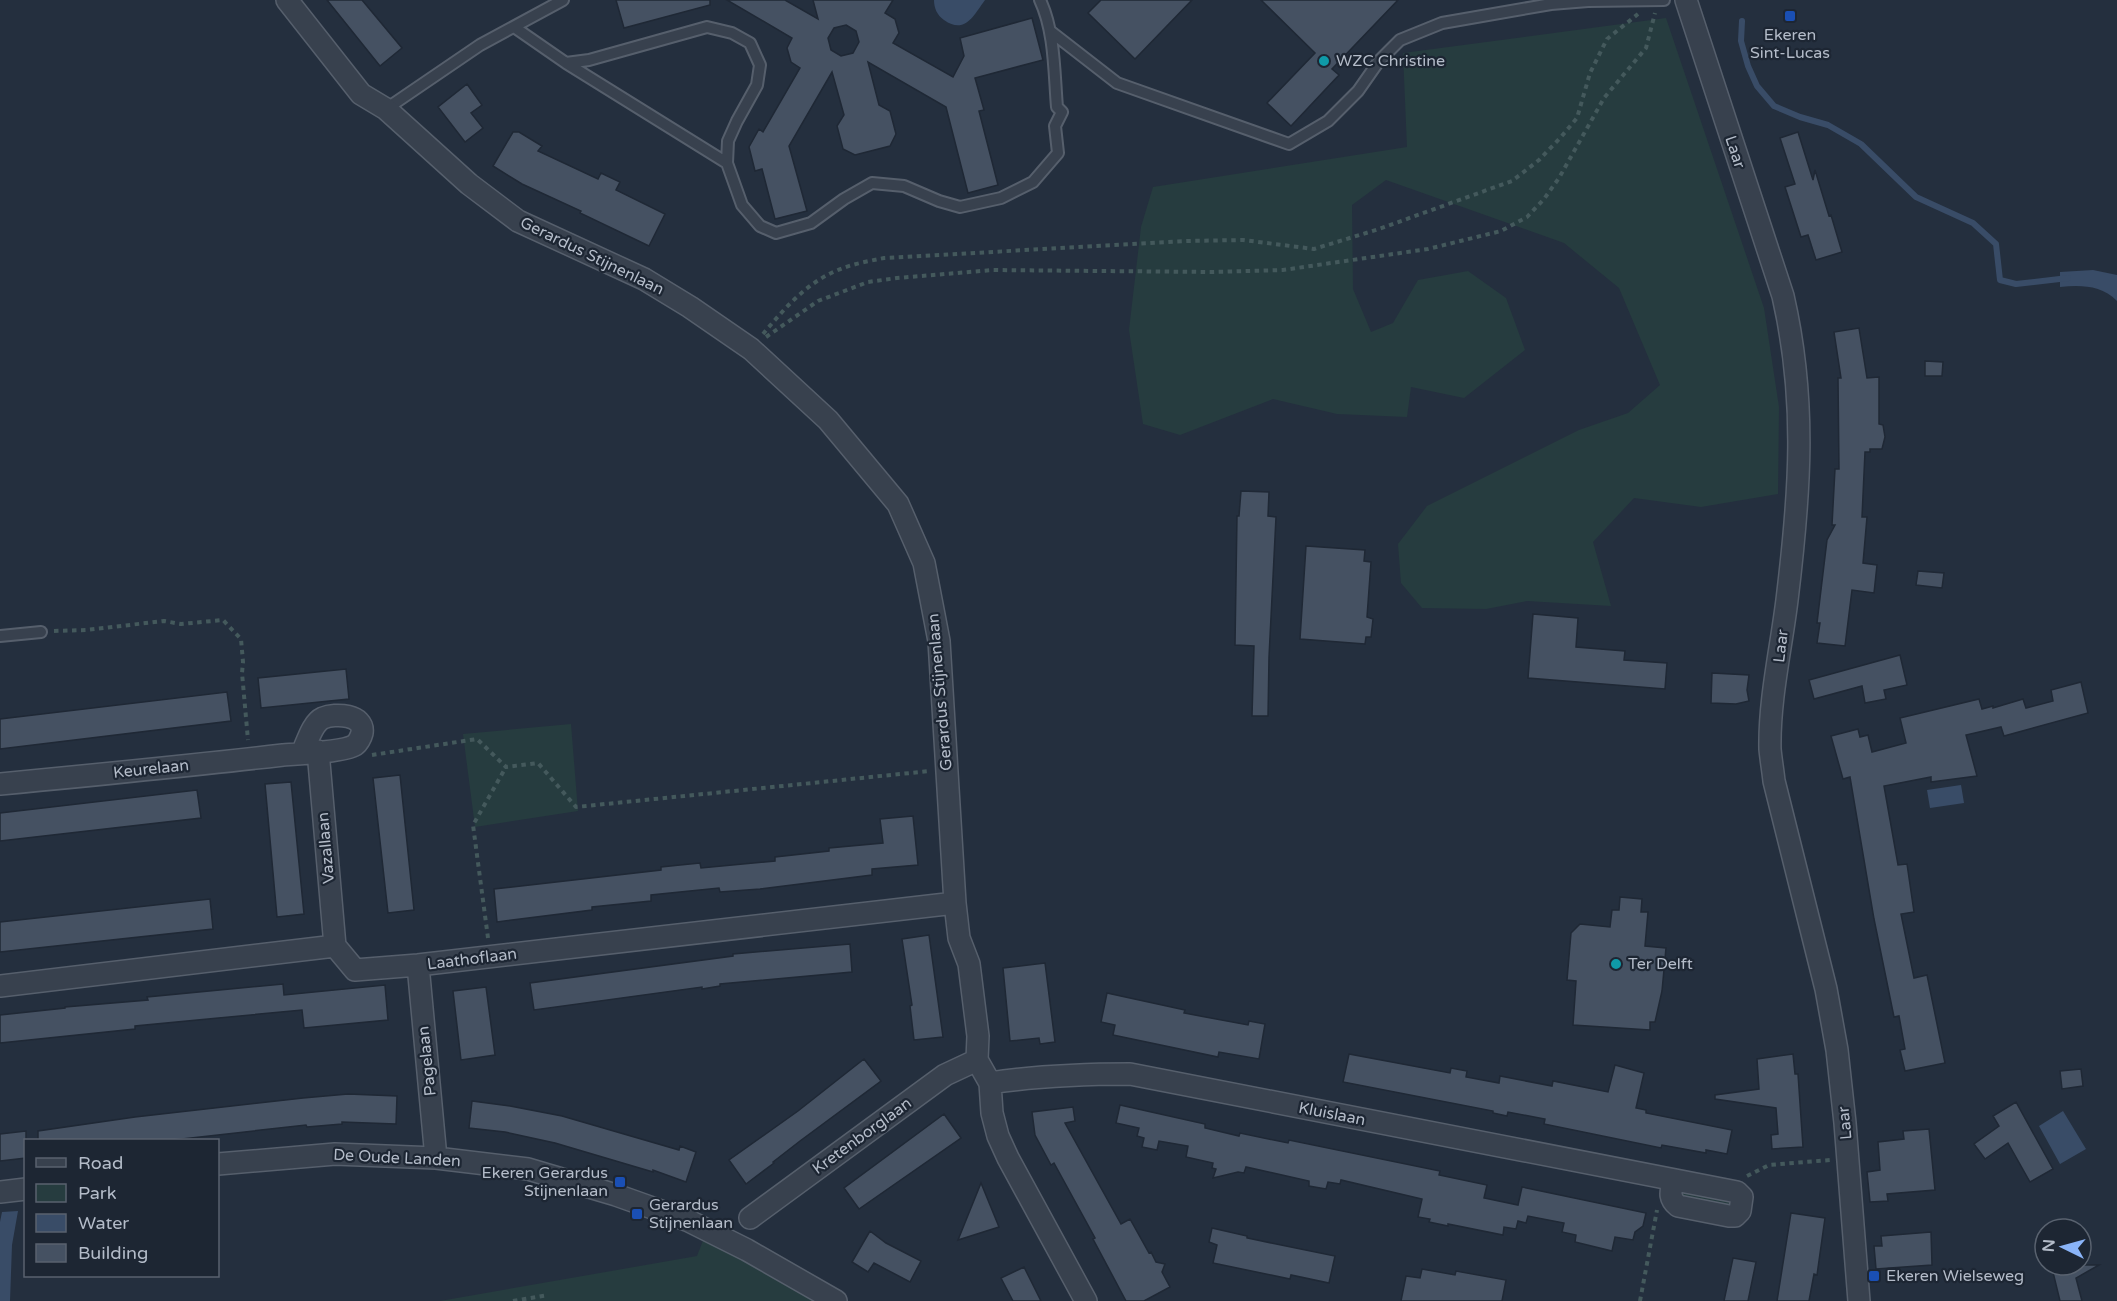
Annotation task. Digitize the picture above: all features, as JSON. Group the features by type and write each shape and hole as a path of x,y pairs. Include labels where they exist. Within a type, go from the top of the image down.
{"street":[{"name":"Gerardus Stijnenlaan","path":"287,0 361,94 387,109 469,184 518,221 644,279 753,346 828,420 898,504 924,563 939,641 958,938 969,964 978,1036 977,1060 990,1083 992,1113 1008,1158 1086,1301"},
{"name":"Laar","path":"1686,0 1783,296 1793,338 1799,393 1800,447 1797,504 1772,713 1770,750 1774,781 1826,989 1837,1050 1859,1301"},
{"path":"310,752 316,724 323,718 349,716 357,720 362,727 362,736 355,744 342,748"},
{"name":"Keurelaan","path":"0,784 342,748"},
{"name":"Vazallaan","path":"310,752 335,946"},
{"name":"Laathoflaan","path":"335,946 355,970 417,965 955,903"},
{"path":"0,987 335,946"},
{"name":"Pagelaan","path":"417,965 436,1158"},
{"name":"Kretenborglaan","path":"750,1218 945,1075 977,1060"},
{"name":"Kluislaan","path":"990,1083 1076,1074 1130,1074 1668,1180"},
{"name":"De Oude Landen","path":"219,1164 335,1154 436,1158 528,1169 616,1195 722,1236 836,1301"},
{"path":"1668,1180 1672,1201 1678,1206 1735,1216 1740,1211 1742,1197 1737,1192 1731,1191"},
{"path":"0,1192 24,1189"}],"lane":[{"path":"387,109 480,45 563,0"},
{"path":"567,63 589,60 707,27 732,33 750,43 760,65 757,85 728,141 728,163 742,205 760,226 776,233 811,223 844,199 872,183 904,186 960,207 1001,198 1033,182 1058,153 1055,126 1062,112 1057,107 1050,31 1040,0"},
{"path":"1050,31 1117,83 1289,144 1328,121 1358,91 1380,61 1400,40 1442,22 1550,2 1660,1"},
{"path":"514,27 567,63 728,163"},
{"path":"0,636 41,632"}],"path":[{"path":"753,346 818,301 868,282 993,270 1210,272 1283,270 1428,249 1501,231 1527,217 1544,200 1604,98 1646,48 1660,1"},
{"path":"753,346 791,301 815,283 838,270 860,263 884,258 1187,241 1243,240 1314,249 1379,229 1512,181 1539,160 1577,118 1590,73 1607,39 1635,16 1660,1"},
{"path":"41,632 86,630 164,621 182,624 223,620 241,639 250,759"},
{"path":"342,748 372,755 477,739 506,767"},
{"path":"506,767 538,763 576,807 948,769"},
{"path":"490,956 473,825 506,767"},
{"path":"1731,1191 1737,1180 1769,1165 1848,1158"},
{"path":"1640,1301 1668,1180"},
{"path":"513,1301 548,1295"}],"green space":[{"path":"1666,18 1764,308 1779,407 1778,494 1701,507 1634,498 1593,542 1611,606 1527,601 1486,609 1422,608 1401,583 1398,544 1427,506 1579,430 1628,413 1660,385 1619,288 1564,243 1386,180 1352,205 1353,289 1371,332 1393,323 1418,280 1468,271 1506,298 1525,350 1464,398 1411,387 1407,417 1337,414 1273,399 1180,435 1143,424 1129,330 1141,227 1153,187 1407,147 1403,53"},
{"path":"571,724 578,811 475,827 463,734"},
{"path":"1685,1190 1727,1198 1732,1203 1731,1206 1686,1201 1682,1196"},
{"path":"704,1238 819,1301 440,1301 697,1256"}],"water":[{"path":"934,0 985,0 973,17 958,25 951,24 939,16"},
{"path":"2093,270 2117,275 2117,301 2104,292 2090,287 2060,287 2060,272"},
{"path":"1961,785 1964,803 1930,808 1927,790"},
{"path":"2063,1111 2086,1149 2060,1164 2039,1126"},
{"path":"18,1211 12,1245 10,1301 0,1301 2,1212"}],"building":[{"path":"327,0 362,0 402,48 380,66"},
{"path":"616,0 710,0 710,5 624,28"},
{"path":"727,0 785,0 818,19 813,0 893,0 885,13 895,19 899,33 893,43 953,77 964,56 960,38 1032,18 1043,60 975,78 984,110 979,111 998,185 968,193 946,107 868,62 879,105 890,111 896,134 890,146 855,155 843,149 837,126 844,115 832,72 789,146 807,211 775,219 762,169 755,171 749,147 759,129 763,132 800,68 791,62 787,48 792,38","holes":["846,25 856,31 859,42 853,53 841,56 831,50 828,38 834,28"]},
{"path":"1101,0 1192,0 1135,59 1088,13"},
{"name":"WZC Christine","path":"1261,0 1398,0 1332,69 1339,75 1291,126 1267,103 1315,53"},
{"path":"467,84 482,105 471,113 483,128 465,142 438,107"},
{"path":"513,132 519,132 542,146 538,151 598,179 601,173 620,182 616,190 665,214 649,246 522,184 493,166"},
{"path":"1798,132 1813,180 1815,170 1842,252 1816,260 1808,235 1801,237 1785,187 1795,184 1780,138"},
{"path":"1859,328 1867,378 1879,377 1879,424 1883,425 1885,437 1882,449 1870,449 1870,452 1865,452 1862,517 1867,517 1863,563 1877,565 1874,593 1852,590 1845,646 1817,643 1820,623 1817,623 1827,540 1835,525 1832,525 1835,469 1839,469 1838,378 1841,378 1834,332"},
{"path":"1925,361 1943,362 1942,376 1925,376"},
{"path":"1241,491 1269,492 1268,516 1276,517 1268,716 1252,716 1254,646 1235,645 1237,516 1239,516"},
{"path":"1306,546 1365,550 1364,561 1371,562 1367,617 1373,619 1371,637 1366,637 1365,644 1300,639"},
{"path":"1918,571 1944,573 1942,588 1916,585"},
{"path":"1533,614 1578,618 1576,647 1625,651 1624,660 1667,663 1665,689 1528,678"},
{"path":"1900,655 1907,685 1884,690 1886,699 1865,703 1862,686 1814,699 1809,680"},
{"path":"346,669 349,699 261,708 258,678"},
{"path":"1712,673 1749,675 1747,690 1749,701 1736,704 1711,703"},
{"path":"2081,682 2088,713 2004,736 2001,727 1966,735 1977,776 1931,782 1931,777 1884,786 1898,865 1907,864 1914,912 1901,914 1914,978 1927,975 1945,1063 1905,1071 1900,1050 1905,1049 1899,1016 1894,1017 1874,919 1850,777 1843,779 1831,736 1858,729 1860,737 1868,735 1872,752 1906,743 1900,718 1979,699 1982,709 2023,699 2026,708 2053,701 2051,690"},
{"path":"227,692 231,721 0,749 0,719"},
{"path":"400,775 414,910 388,913 373,778"},
{"path":"291,782 304,914 277,917 265,784"},
{"path":"197,790 201,818 0,841 0,813"},
{"path":"913,816 918,865 872,869 872,875 760,889 720,892 719,888 651,895 651,901 592,907 592,910 497,922 494,889 661,870 661,867 700,863 701,868 775,861 775,857 829,851 829,848 883,843 880,819"},
{"name":"Ter Delft","path":"1620,897 1642,899 1641,912 1648,912 1645,946 1666,948 1662,991 1655,1022 1650,1022 1650,1030 1573,1025 1576,981 1567,980 1571,933 1580,924 1610,927 1612,910 1619,910"},
{"path":"210,899 213,929 0,952 0,922"},
{"path":"929,935 943,1037 914,1040 910,1006 912,1005 902,939"},
{"path":"850,944 852,972 720,984 720,986 702,989 702,987 534,1010 530,983 733,956 733,954"},
{"path":"1045,963 1055,1042 1040,1044 1039,1038 1010,1041 1003,968"},
{"path":"283,984 284,995 385,985 388,1020 304,1028 302,1010 135,1026 135,1029 0,1043 0,1015 148,1000 147,997"},
{"path":"486,987 495,1055 461,1060 453,991"},
{"path":"1107,993 1185,1010 1184,1013 1248,1025 1249,1021 1265,1024 1259,1059 1219,1052 1218,1057 1113,1035 1115,1025 1101,1022"},
{"path":"1349,1054 1450,1073 1451,1068 1467,1071 1466,1077 1499,1083 1500,1076 1552,1086 1553,1081 1608,1092 1615,1065 1644,1073 1636,1108 1646,1110 1646,1113 1732,1130 1727,1154 1706,1150 1706,1153 1662,1145 1661,1148 1544,1124 1545,1119 1508,1112 1507,1116 1493,1113 1493,1111 1343,1082"},
{"path":"1793,1054 1795,1074 1798,1074 1803,1147 1772,1149 1771,1135 1778,1134 1776,1108 1715,1099 1715,1095 1759,1089 1757,1059"},
{"path":"864,1059 881,1081 746,1184 729,1160 798,1111"},
{"path":"2081,1069 2083,1086 2062,1089 2060,1071"},
{"path":"348,1094 397,1096 396,1124 342,1122 342,1124 307,1127 306,1125 182,1139 38,1139 38,1131 135,1117"},
{"path":"472,1101 562,1116 679,1150 680,1146 696,1152 686,1182 653,1170 653,1172 555,1143 505,1132 469,1128"},
{"path":"2016,1102 2053,1169 2030,1182 2008,1143 1985,1159 1974,1144 1999,1126 1993,1116"},
{"path":"1120,1105 1205,1124 1205,1128 1239,1136 1240,1133 1288,1143 1289,1140 1440,1171 1439,1175 1487,1185 1484,1198 1518,1205 1522,1187 1646,1213 1643,1226 1635,1232 1633,1240 1615,1237 1612,1251 1575,1242 1576,1235 1562,1232 1564,1223 1528,1216 1526,1223 1518,1221 1516,1229 1504,1227 1503,1235 1429,1222 1430,1219 1418,1217 1422,1199 1341,1180 1340,1184 1328,1182 1326,1189 1309,1186 1309,1181 1246,1167 1244,1173 1238,1172 1213,1178 1216,1169 1212,1168 1213,1163 1186,1157 1188,1146 1159,1141 1157,1150 1142,1147 1144,1138 1137,1136 1139,1128 1116,1123"},
{"path":"1073,1107 1075,1121 1065,1123 1121,1224 1130,1219 1156,1262 1165,1264 1162,1272 1170,1287 1144,1301 1126,1301 1054,1163 1051,1165 1035,1135 1032,1112"},
{"path":"944,1114 961,1138 859,1209 844,1188"},
{"path":"1929,1129 1935,1190 1887,1194 1888,1201 1870,1202 1867,1172 1880,1170 1878,1142 1904,1139 1903,1131"},
{"path":"26,1131 24,1158 0,1161 0,1134"},
{"path":"981,1183 999,1227 958,1240"},
{"path":"1791,1213 1825,1218 1817,1275 1814,1274 1809,1301 1777,1301"},
{"path":"1212,1228 1247,1236 1247,1238 1335,1256 1329,1283 1291,1275 1290,1279 1213,1263 1217,1245 1209,1242"},
{"path":"870,1231 886,1243 921,1261 910,1282 874,1263 868,1272 852,1262"},
{"path":"1931,1232 1932,1265 1876,1269 1874,1246 1882,1246 1881,1236"},
{"path":"1733,1258 1756,1262 1748,1301 1724,1301"},
{"path":"1024,1267 1041,1301 1013,1301 1001,1278"},
{"path":"1422,1269 1455,1275 1456,1271 1506,1280 1502,1301 1401,1301 1406,1276 1420,1278"},
{"path":"2054,1277 2078,1277 2076,1278 2082,1301 2060,1301"}],"waterway":[{"path":"1742,21 1741,41 1748,66 1757,86 1774,106 1828,125 1861,144 1916,197 1973,223 1996,244 2000,280 2016,284 2068,278"}],"place":[{"name":"Ekeren Sint-Lucas","path":"1790,16"},
{"name":"WZC Christine","path":"1324,61"},
{"name":"Ter Delft","path":"1616,964"},
{"name":"Ekeren Gerardus Stijnenlaan","path":"620,1182"},
{"name":"Gerardus Stijnenlaan","path":"637,1214"},
{"name":"Ekeren Wielseweg","path":"1874,1276"}]}
